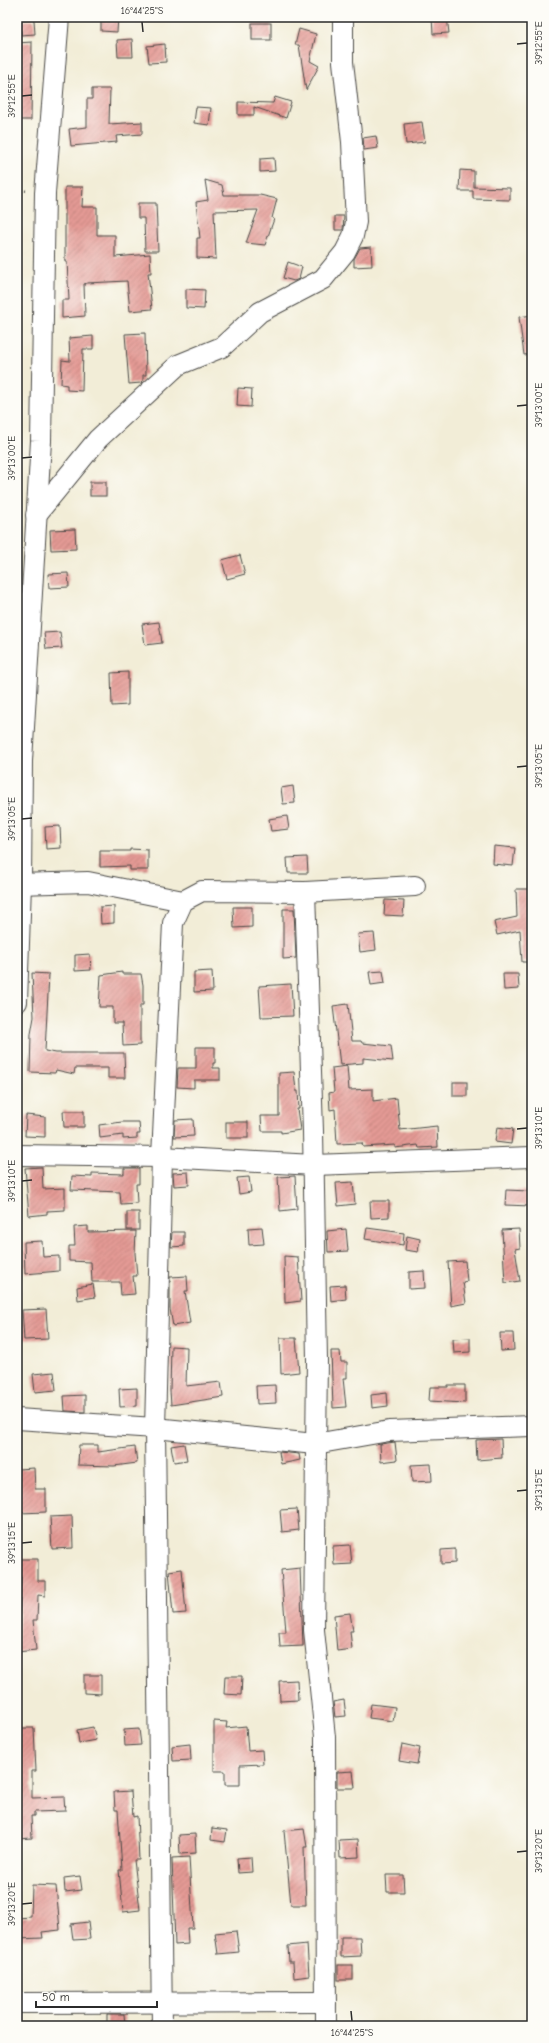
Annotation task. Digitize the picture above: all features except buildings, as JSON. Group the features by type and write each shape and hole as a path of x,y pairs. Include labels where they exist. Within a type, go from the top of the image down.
{"street":[{"path":"17,1002 22,761 41,441 44,193 59,17"},
{"path":"36,515 98,439 178,365 222,347 260,312 323,279 345,252 353,236 356,222 352,142 343,62 343,17"},
{"path":"19,884 88,882 184,901"},
{"path":"162,2026 154,1428 162,1157 173,923 184,901 202,892 305,892 415,886"},
{"path":"305,892 314,1165 317,1360 314,1630 325,1737 326,2026"},
{"path":"17,1155 162,1157 314,1165 532,1157"},
{"path":"17,1419 154,1428 315,1444 389,1430 532,1426"},
{"path":"17,2003 326,2002"}]}
